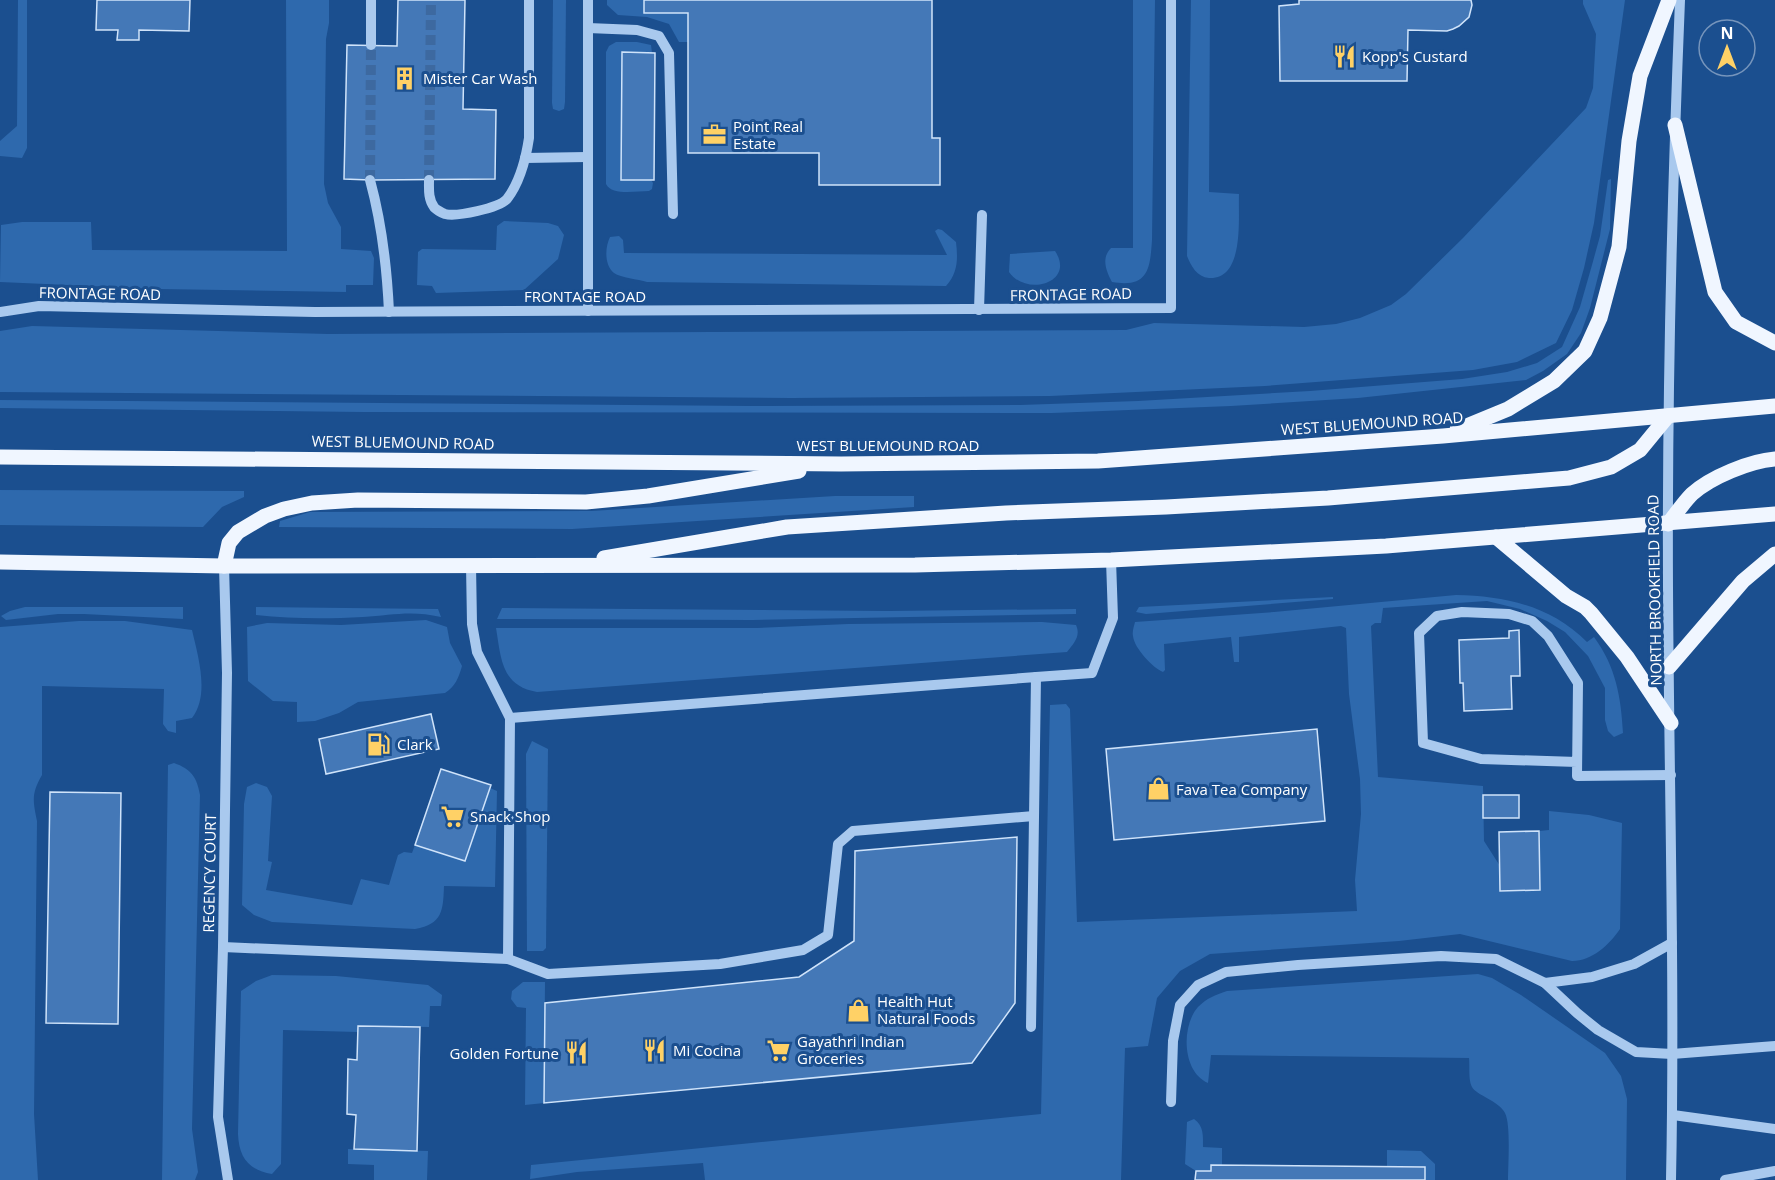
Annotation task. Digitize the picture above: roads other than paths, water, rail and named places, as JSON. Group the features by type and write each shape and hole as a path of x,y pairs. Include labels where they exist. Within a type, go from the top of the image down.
{"main road":[{"path":"1443,436 1508,409 1554,381 1585,351 1600,318 1619,247 1629,141 1640,76 1669,0"},
{"path":"1675,125 1715,292 1736,322 1775,342"},
{"name":"WEST BLUEMOUND ROAD","path":"0,456 841,464 1098,461 1443,436 1775,406"},
{"path":"562,565 787,527 1006,513 1316,499 1569,478 1611,467 1640,450 1668,416"},
{"path":"1668,524 1693,493 1725,473 1775,459"},
{"path":"224,566 229,543 238,532 265,516 312,503 358,500 586,502 648,496 841,464"},
{"path":"0,562 224,566 915,565 1111,560 1386,546 1775,514"},
{"path":"1496,537 1566,596 1591,613 1627,657 1671,723"},
{"path":"1669,667 1743,581 1775,554"}],"street":[{"path":"371,0 371,45"},
{"path":"429,180 429,196 434,208 446,214 490,209 506,200 525,158 529,138 529,0"},
{"path":"588,0 588,311"},
{"name":"FRONTAGE ROAD","path":"0,312 39,306 389,312 1171,308 1171,0"},
{"name":"NORTH BROOKFIELD ROAD","path":"1671,1180 1672,943 1668,343 1680,0"},
{"path":"588,27 637,30 659,36 669,53 673,214"},
{"path":"525,158 587,157"},
{"path":"370,180 378,211 388,281 389,312"},
{"path":"979,310 982,215"},
{"path":"510,718 1092,673 1113,618 1111,560"},
{"path":"471,565 472,624 477,652 510,718 508,959"},
{"name":"REGENCY COURT","path":"224,566 227,673 218,1117 228,1180"},
{"path":"1577,762 1481,759 1423,743 1419,633 1437,616 1462,612 1509,614 1532,621 1548,636 1578,683 1577,776 1671,775"},
{"path":"1030,1027 1036,677"},
{"path":"223,947 508,959 548,974 720,964 803,950 828,935 838,844 853,831 1034,816"},
{"path":"1545,983 1592,978 1634,964 1672,943"},
{"path":"1171,1102 1173,1041 1180,1005 1198,985 1226,972 1298,965 1441,956 1496,959 1545,983 1577,1014 1598,1030 1636,1052 1672,1054 1775,1046"},
{"path":"1672,1115 1775,1129"},
{"path":"1725,1180 1775,1171"}],"tunnel":[{"path":"429,180 431,0"},
{"path":"370,180 371,45"}],"place":[{"name":"Kopp's Custard","path":"1344,56"},
{"name":"Mister Car Wash","path":"405,78"},
{"name":"Point Real Estate","path":"715,135"},
{"name":"Clark","path":"379,744"},
{"name":"Fava Tea Company","path":"1158,789"},
{"name":"Snack Shop","path":"452,816"},
{"name":"Health Hut Natural Foods","path":"859,1010"},
{"name":"Mi Cocina","path":"655,1050"},
{"name":"Gayathri Indian Groceries","path":"779,1050"},
{"name":"Golden Fortune","path":"577,1053"}]}
